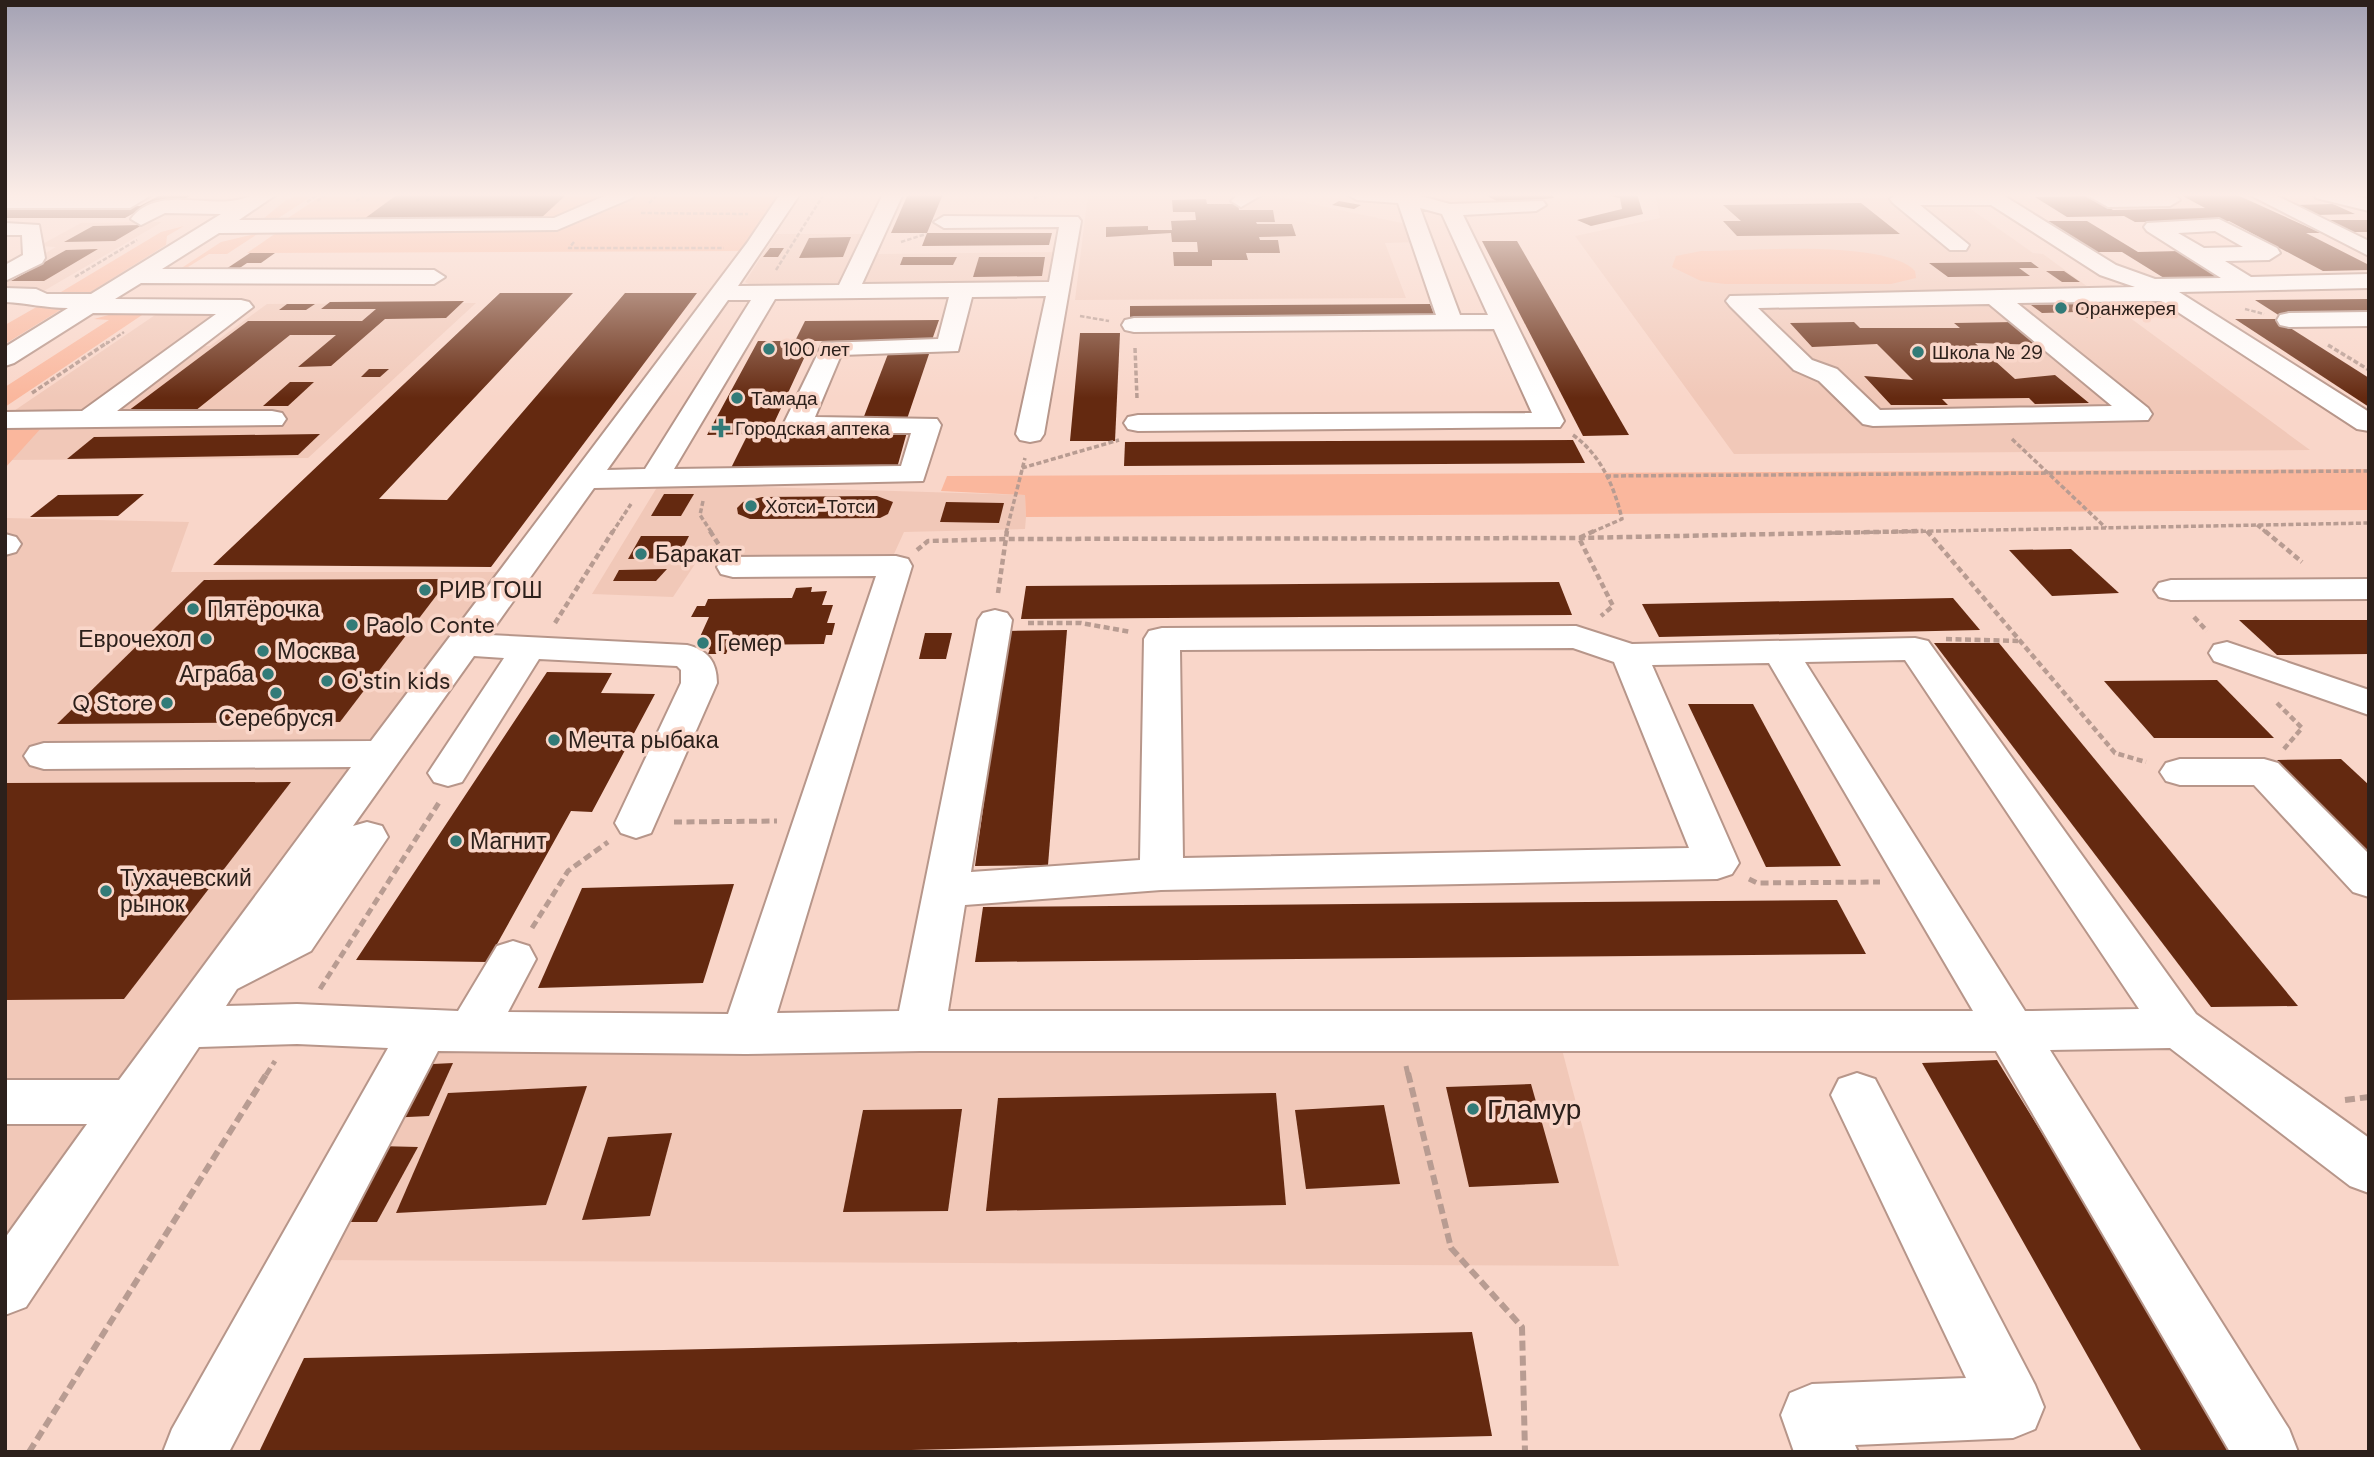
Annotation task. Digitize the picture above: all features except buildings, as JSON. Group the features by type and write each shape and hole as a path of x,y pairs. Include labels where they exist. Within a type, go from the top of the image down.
{"street":[{"path":"5,274 25,262"},
{"path":"5,358 157,262"},
{"path":"5,1287 219,978 743,262"},
{"path":"847,292 861,262"},
{"path":"1030,435 1064,262"},
{"path":"1429,262 1451,323"},
{"path":"1139,423 1550,421 1474,262"},
{"path":"2096,262 2108,270 2159,290 2367,423"},
{"path":"2211,262 2247,284"},
{"path":"134,276 434,277"},
{"path":"1995,297 2138,414 1873,418 1828,375 1803,365 1738,301 1995,297 2247,284 2369,281"},
{"path":"722,293 962,290 1057,300"},
{"path":"586,479 912,475 927,425 797,425 832,348 949,346 962,290"},
{"path":"651,478 765,293"},
{"path":"5,295 91,304 241,307 88,420"},
{"path":"2289,320 2369,319"},
{"path":"1134,325 1502,322"},
{"path":"5,420 272,419"},
{"path":"733,567 896,566 746,1034"},
{"path":"2171,590 2369,589"},
{"path":"920,1031 994,622"},
{"path":"1161,874 1162,639 1576,637 1629,655 1914,649 2179,1028 2369,1170"},
{"path":"464,645 687,656 699,667 699,683 636,823"},
{"path":"448,781 533,648"},
{"path":"1781,652 2266,1452"},
{"path":"2227,653 2369,703"},
{"path":"947,890 1161,874 1717,863 1629,655"},
{"path":"44,757 385,754"},
{"path":"2180,772 2264,772 2369,881"},
{"path":"219,978 295,939 367,837"},
{"path":"195,1452 448,1031 513,959"},
{"path":"186,1027 298,1024 448,1031 746,1034 920,1031 2010,1031 2179,1028"},
{"path":"1826,1452 1812,1415 2013,1407 1857,1095"},
{"path":"5,1102 135,1102"}],"path":[{"path":"38,298 100,262"},
{"path":"765,293 783,262"},
{"path":"1023,468 1121,440 1139,423 1134,325 1057,300"},
{"path":"1994,416 2023,452 2106,528"},
{"path":"1550,421 1583,441 1617,493 1622,519 1579,538"},
{"path":"1030,435 1005,539 994,622 1080,623 1162,639"},
{"path":"1606,476 2369,471"},
{"path":"708,477 700,515 733,567"},
{"path":"533,648 651,478"},
{"path":"896,566 928,541 1579,538 2369,523"},
{"path":"2256,525 2335,589"},
{"path":"1927,531 2116,753 2180,772"},
{"path":"1576,637 1613,606 1579,538"},
{"path":"2171,590 2227,653"},
{"path":"1914,649 1920,638 2019,641"},
{"path":"2264,772 2302,728 2274,700"},
{"path":"29,1452 448,781"},
{"path":"513,959 568,871 636,823 814,821"},
{"path":"1717,863 1757,883 1920,881"},
{"path":"1398,1031 1451,1248 1522,1327 1525,1452"}],"shaded area":[{"path":"30,262 93,262 42,292 5,292 5,276"},
{"path":"111,262 139,262 89,293 51,298"},
{"path":"191,262 196,262 188,267 195,270 181,272 180,269"},
{"path":"758,262 1057,262 1052,283 751,285 745,282"},
{"path":"1080,262 1392,262 1406,298 1075,300"},
{"name":"Школа № 29","path":"1594,262 2054,262 2310,450 1734,454"},
{"path":"1674,262 1901,262 1915,271 1916,278 1891,284 1725,284 1701,281 1672,267"},
{"path":"476,303 308,458 5,460 5,417 161,311 219,312 173,347 210,346 267,304"},
{"path":"40,305 62,309 5,344 5,325"},
{"path":"123,311 148,311 5,407 5,387 109,320 94,319"},
{"path":"5,426 43,426 5,468"},
{"path":"2369,469 2369,510 1026,517 1025,495 941,491 947,476"},
{"path":"659,484 1025,495 1025,529 904,532 894,554 699,558 673,597 592,594"},
{"path":"5,518 189,522 171,572 504,572 5,1265"},
{"path":"1560,1042 1619,1266 313,1260 421,1053"}],"place":[{"name":"Оранжерея","path":"2061,308"},
{"name":"100 лет","path":"769,349"},
{"name":"Школа № 29","path":"1918,352"},
{"name":"Тамада","path":"737,398"},
{"name":"Городская аптека","path":"721,428"},
{"name":"Хотси-Тотси","path":"751,506"},
{"name":"Баракат","path":"641,554"},
{"name":"РИВ ГОШ","path":"425,590"},
{"name":"Пятёрочка","path":"193,609"},
{"name":"Paolo Conte","path":"352,625"},
{"name":"Еврочехол","path":"206,639"},
{"name":"Гемер","path":"703,643"},
{"name":"Москва","path":"263,651"},
{"name":"Аграба","path":"268,674"},
{"name":"O'stin kids","path":"327,681"},
{"name":"Серебруся","path":"276,693"},
{"name":"Q Store","path":"167,703"},
{"name":"Мечта рыбака","path":"554,740"},
{"name":"Магнит","path":"456,841"},
{"name":"Тухачевский рынок","path":"106,891"},
{"name":"Гламур","path":"1473,1109"}]}
